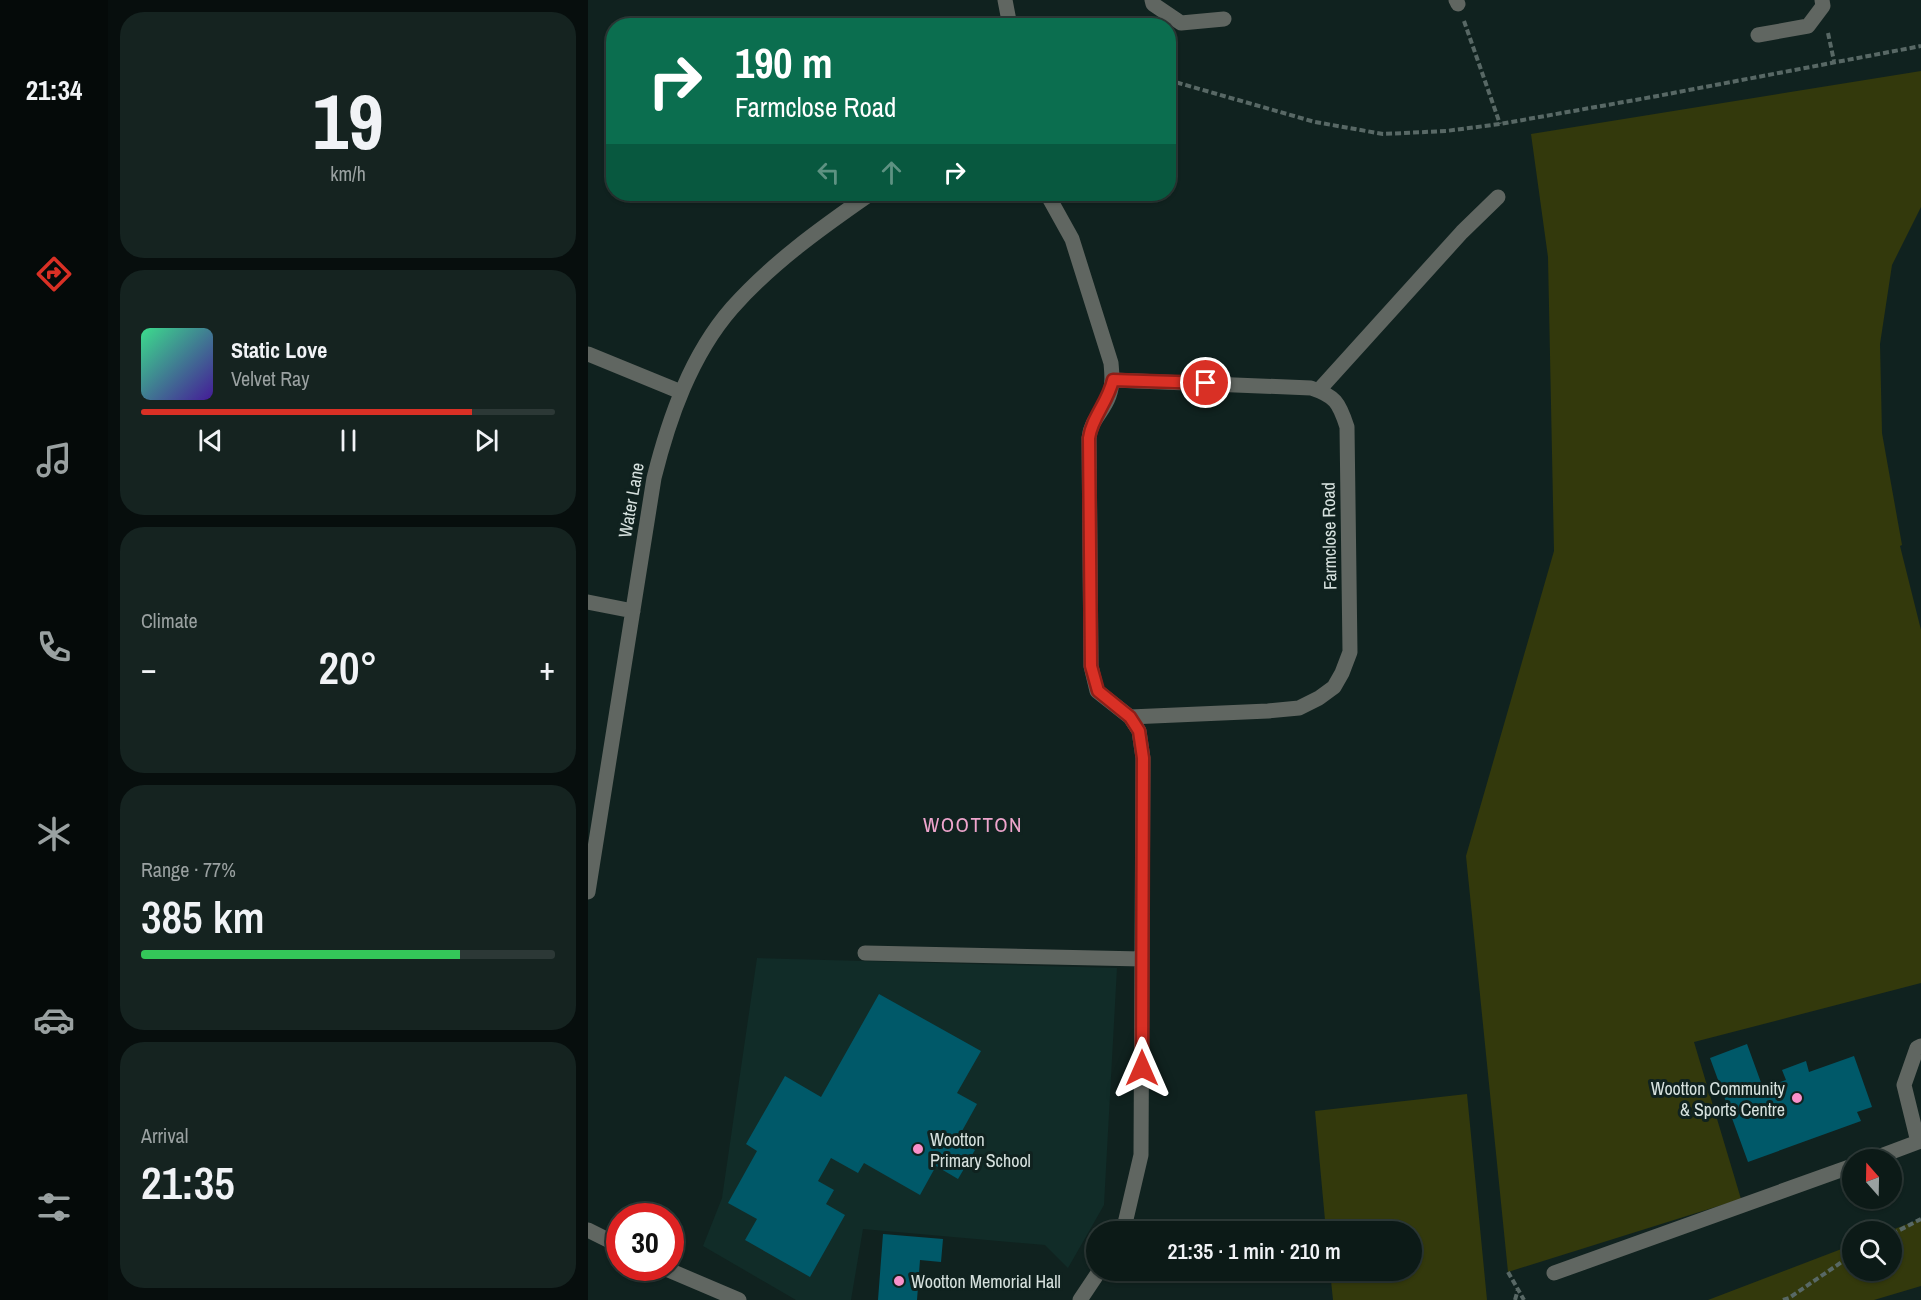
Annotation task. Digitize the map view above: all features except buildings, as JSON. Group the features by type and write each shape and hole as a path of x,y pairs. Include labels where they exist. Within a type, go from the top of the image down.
{"street":[{"path":"1005,0 1008,18"},
{"path":"1152,0 1153,4 1174,18"},
{"path":"1758,35 1808,26 1823,6 1822,0"},
{"path":"1176,20 1181,23 1224,19"},
{"path":"1113,380 1299,387 1319,390 1462,232 1498,197"},
{"name":"Water Lane","path":"588,889 654,478 663,441 681,392 703,351 730,309 795,248 860,201"},
{"path":"1051,201 1075,248 1111,363 1113,380 1109,397 1091,425 1089,438 1091,666 1098,691 1130,717 1139,731 1143,758 1141,1155 1126,1221"},
{"path":"588,354 681,392"},
{"name":"Farmclose Road","path":"1130,717 1299,708 1334,687 1350,652 1347,427 1341,408 1330,395 1319,390"},
{"path":"588,602 633,611"},
{"path":"865,953 1142,959"},
{"path":"1899,1149 1918,1142 1904,1085 1917,1048 1921,1046"},
{"path":"1554,1274 1842,1170"},
{"path":"588,1230 606,1239"},
{"path":"684,1277 739,1300"},
{"path":"1080,1300 1093,1281"}],"path":[{"path":"1457,2 1500,124"},
{"path":"1176,82 1315,122 1383,134 1446,131 1500,124 1921,46"},
{"path":"1902,1229 1921,1219"},
{"path":"1783,1300 1790,1298 1842,1263"},
{"path":"1508,1272 1524,1300"},
{"path":"1515,1300 1518,1289"}],"shaded area":[{"name":"Wootton Primary School","path":"757,958 1117,968 1104,1205 1095,1221 1086,1221 1086,1236 1068,1268 1045,1245 863,1229 851,1300 796,1300 703,1246 722,1198"}],"green space":[{"path":"1921,71 1921,207 1892,265 1880,344 1882,433 1902,545 1900,546 1921,630 1921,983 1694,1042 1741,1199 1508,1272 1466,856 1554,551 1548,257 1531,134"},
{"path":"1467,1094 1487,1300 1333,1300 1331,1281 1422,1281 1422,1221 1325,1221 1315,1111"},
{"path":"1921,1219 1921,1286 1874,1300 1708,1300 1842,1249 1842,1281 1902,1281 1902,1226"}],"place":[{"name":"Wootton Community & Sports Centre","path":"1797,1098"},
{"name":"Wootton Primary School","path":"918,1149"},
{"name":"Wootton Memorial Hall","path":"899,1281"}],"district":[{"name":"WOOTTON","path":"973,824"}],"route":[{"path":"1142,1068 1143,758 1139,731 1130,717 1098,691 1093,679 1089,438 1091,425 1109,397 1113,380 1206,383"}]}
